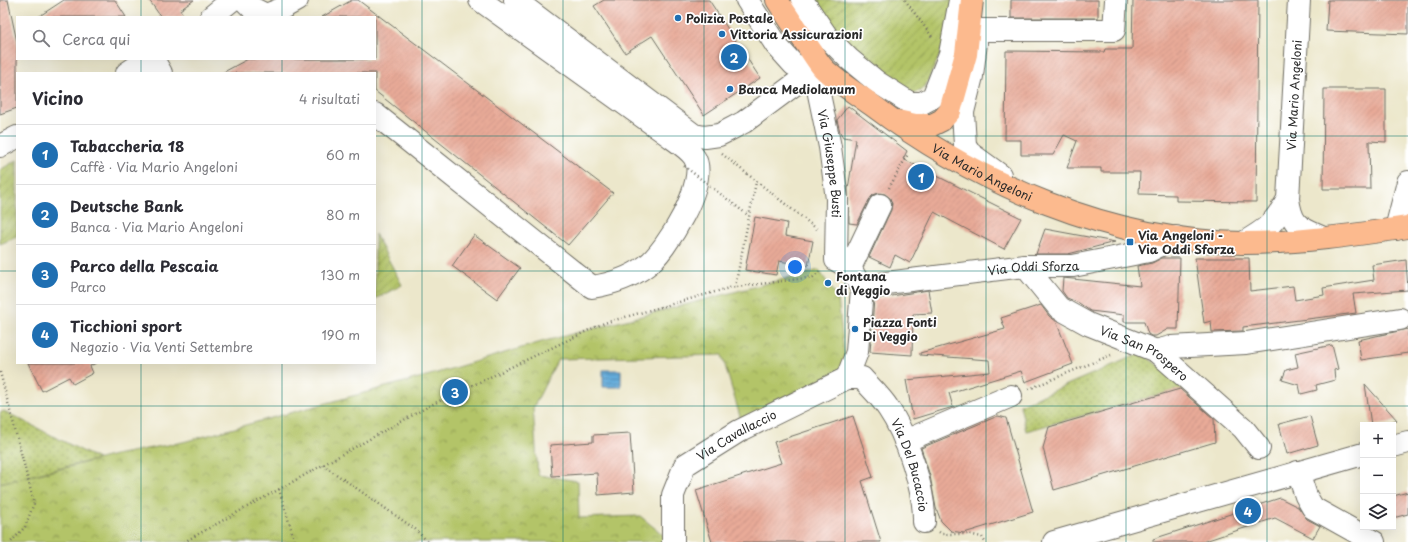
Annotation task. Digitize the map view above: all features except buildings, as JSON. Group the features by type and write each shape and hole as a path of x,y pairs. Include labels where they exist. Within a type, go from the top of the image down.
{"main road":[{"path":"892,120 915,125 932,125 942,120 950,111 966,54 972,0"},
{"name":"Via Mario Angeloni","path":"784,2 819,69 917,138 987,177 1021,193 1105,222 1176,237 1243,243 1288,242 1402,228"}],"street":[{"path":"211,16 232,0"},
{"path":"244,0 252,8 266,15 297,0"},
{"path":"376,115 592,286 609,284 632,275 647,266 681,220 695,190 699,170 694,156 668,135 480,0"},
{"path":"515,0 694,135 705,137 719,135 744,122 819,69"},
{"path":"747,0 776,45 794,65 819,69"},
{"path":"802,0 828,38 849,59 877,82 910,103 922,103 933,97 950,54 960,0"},
{"path":"981,0 972,76 962,112 965,145 971,154 983,164 1001,175 1021,193"},
{"path":"978,30 1114,30 1116,0"},
{"name":"Via Mario Angeloni","path":"1243,243 1266,230 1277,218 1288,198 1299,0"},
{"path":"128,72 146,60"},
{"path":"154,60 160,72"},
{"name":"Via Giuseppe Busti","path":"819,69 819,94 830,147 837,199 841,257"},
{"name":"Via Mario Angeloni","path":"1402,228 1408,182"},
{"path":"1288,198 1290,216 1298,225 1323,238"},
{"path":"854,378 862,289 841,257 880,204"},
{"name":"Via Oddi Sforza","path":"862,289 886,283 1024,266 1073,266 1149,251 1176,237"},
{"name":"Via San Prospero","path":"1024,266 1059,308 1088,324 1156,351 1243,428 1260,448"},
{"path":"1156,351 1171,347 1246,343 1400,319"},
{"name":"Via Del Bucaccio","path":"854,378 888,407 905,441 924,504 924,522"},
{"name":"Via Cavallaccio","path":"673,542 673,496 685,465 739,432 854,378"},
{"path":"905,441 1011,396"},
{"path":"1396,445 1408,442"},
{"path":"1065,541 1360,455"},
{"path":"1298,472 1306,496 1313,508 1374,542"}],"path":[{"path":"904,0 934,38"},
{"path":"880,204 910,150"},
{"path":"184,542 431,405 604,323 735,287 813,277 841,257 756,182 721,154"},
{"path":"684,166 749,216"},
{"path":"735,287 756,182"},
{"path":"1011,396 1104,358"},
{"path":"0,372 34,503 25,527 11,542"},
{"path":"323,465 415,530 428,542"},
{"path":"279,489 295,542"},
{"name":"Via Del Bucaccio","path":"924,522 942,534 982,537 984,542"}],"green space":[{"path":"814,0 955,0 944,46 925,87 914,94 899,89 843,42"},
{"path":"16,161 16,237 0,244 0,170"},
{"path":"376,236 402,285 376,298"},
{"path":"819,270 838,299 846,369 741,420 722,355 558,359 533,408 538,475 578,481 579,518 640,516 667,538 667,542 0,542 0,483 115,455 183,442 430,375 545,341"},
{"path":"1141,353 1188,387 1026,431 1020,405"},
{"path":"4,411 98,459 0,483 0,413"}],"water":[{"path":"603,370 621,370 621,387 603,387"}],"place":[{"name":"Polizia Postale","path":"678,18"},
{"name":"Vittoria Assicurazioni","path":"722,34"},
{"name":"Deutsche Bank","path":"734,57"},
{"name":"Banca Mediolanum","path":"730,89"},
{"name":"Tabaccheria 18","path":"921,177"},
{"name":"Via Angeloni - Via Oddi Sforza","path":"1130,242"},
{"name":"Fontana di Veggio","path":"828,283"},
{"name":"Piazza Fonti Di Veggio","path":"855,329"},
{"name":"Parco della Pescaia","path":"455,392"},
{"name":"Ticchioni sport","path":"1248,511"}]}
